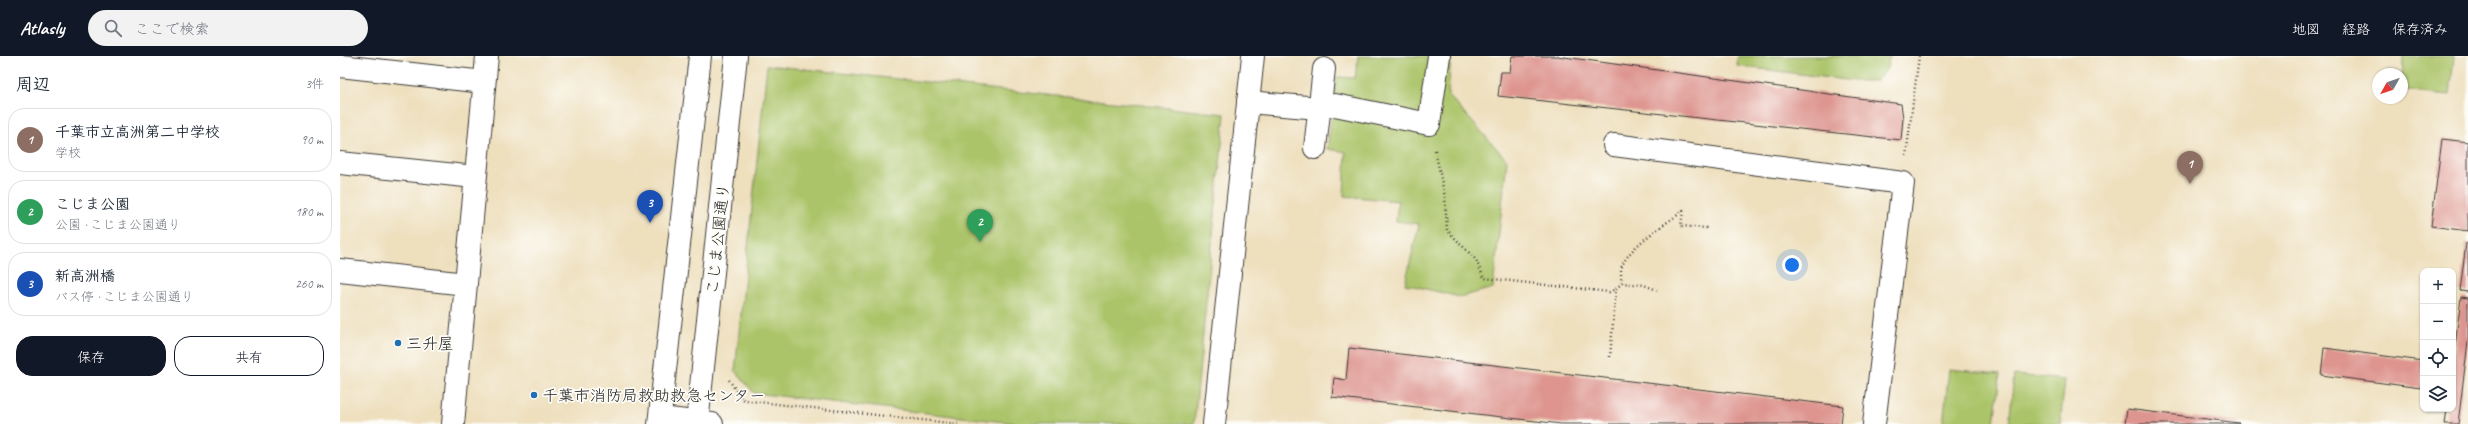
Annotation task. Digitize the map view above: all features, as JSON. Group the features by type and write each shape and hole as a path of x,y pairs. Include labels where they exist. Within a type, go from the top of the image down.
{"street":[{"path":"453,424 487,56"},
{"path":"700,56 659,421 702,423"},
{"name":"こじま公園通り","path":"702,423 736,56"},
{"path":"1214,424 1253,56"},
{"path":"1248,102 1320,108 1335,105 1429,124 1439,56"},
{"path":"340,66 484,82"},
{"path":"1315,148 1324,69"},
{"path":"1614,145 1903,182 1874,424"},
{"path":"340,163 475,177"},
{"path":"340,270 466,284"}],"path":[{"path":"1903,182 1919,56"},
{"path":"1429,124 1445,197 1447,230 1476,260 1484,278 1609,292 1616,289 1622,283 1621,269 1628,256 1640,244 1683,211 1681,226 1707,228"},
{"path":"1622,283 1644,285 1657,290"},
{"path":"1610,357 1616,289"},
{"path":"728,377 742,399 750,401 958,424"}],"green space":[{"path":"1358,56 1451,56 1448,95 1507,160 1493,288 1460,297 1405,284 1419,224 1396,221 1398,201 1344,196 1346,152 1327,149 1337,77 1355,78"},
{"path":"1738,56 1890,56 1886,70 1876,81 1854,81 1737,66"},
{"path":"2403,56 2454,56 2450,95 2408,91 2408,68 2403,68"},
{"path":"767,65 1225,114 1194,424 1022,424 754,393 735,371"},
{"path":"1949,369 2000,374 1994,424 1943,424"},
{"path":"2014,375 2065,380 2060,424 2009,424"}],"building":[{"path":"1512,56 1557,56 1901,104 1903,118 1901,140 1498,96 1501,72 1510,72"},
{"path":"2442,139 2468,142 2468,231 2431,226"},
{"path":"2466,243 2468,243 2468,292 2460,291"},
{"path":"2461,297 2468,298 2468,342 2458,424 2445,424 2447,412 2456,412 2456,338"},
{"path":"1349,348 1843,406 1841,424 1561,424 1332,397 1334,378 1346,380"},
{"path":"2324,348 2420,361 2420,388 2321,375"},
{"path":"2127,409 2239,423 2239,424 2125,424"}],"place":[{"name":"千葉市立高洲第二中学校","path":"2190,184"},
{"name":"新高洲橋","path":"650,223"},
{"name":"こじま公園","path":"980,242"},
{"name":"三升屋","path":"398,343"},
{"name":"千葉市消防局救助救急センター","path":"534,395"}]}
